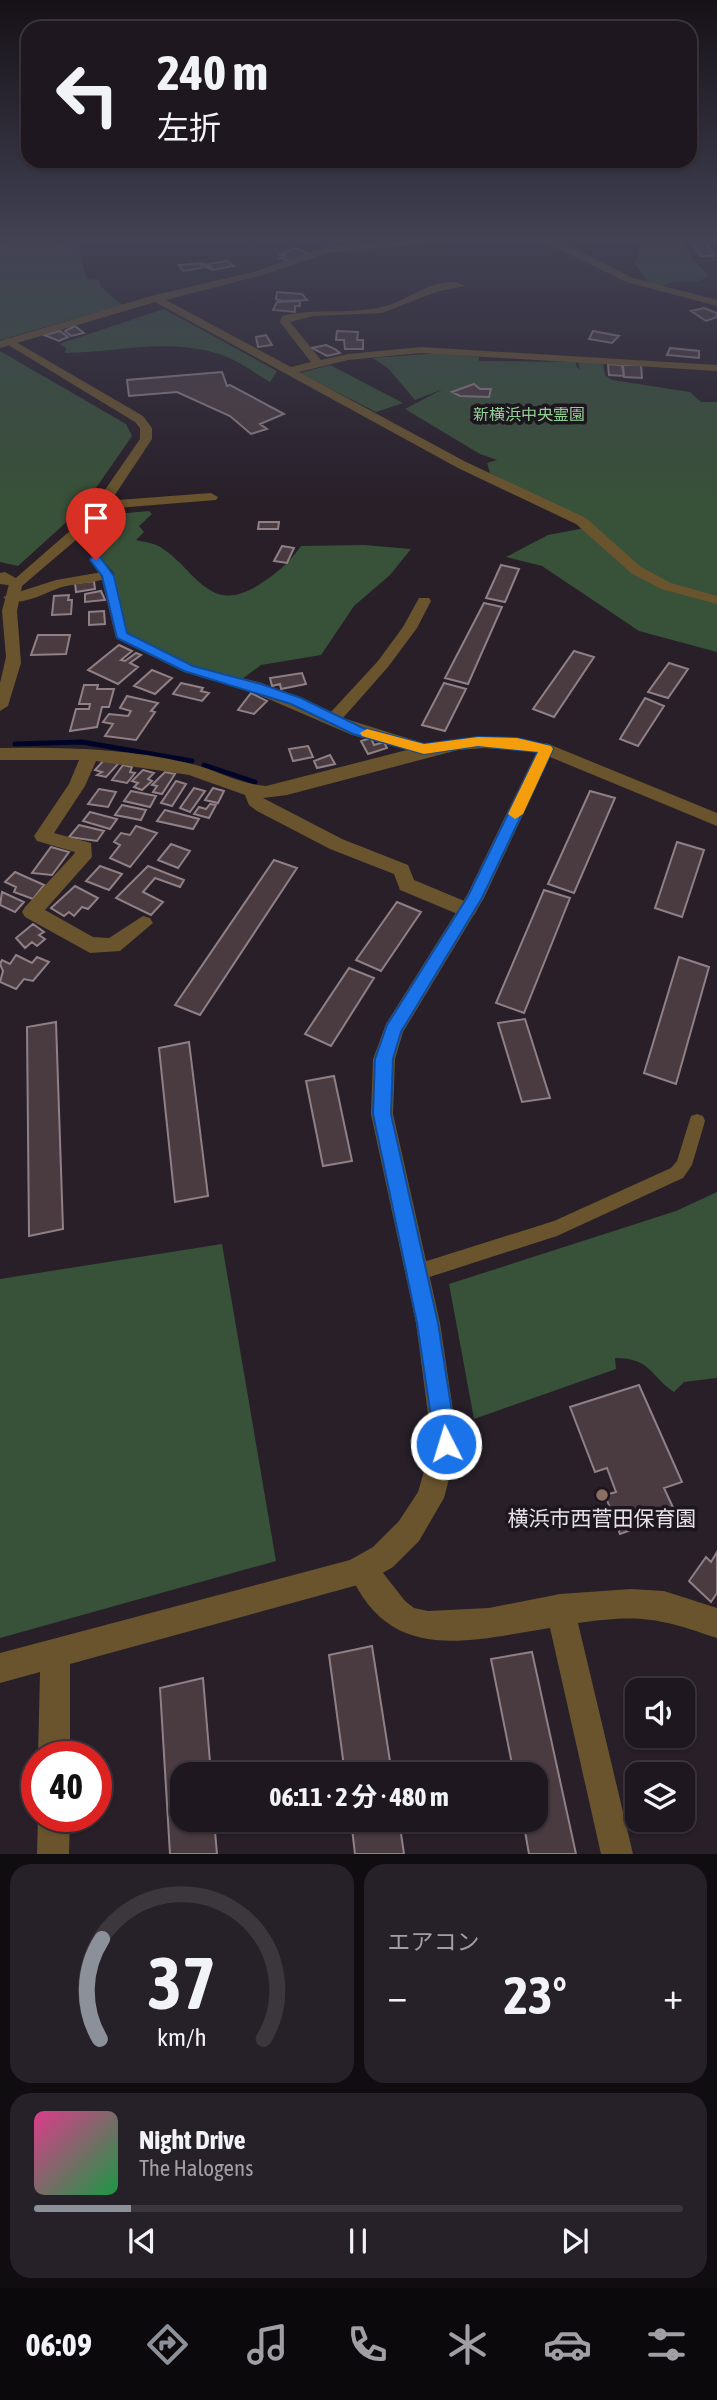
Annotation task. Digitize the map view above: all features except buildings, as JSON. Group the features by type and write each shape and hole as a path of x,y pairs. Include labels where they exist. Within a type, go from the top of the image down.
{"street":[{"path":"4,343 63,326"},
{"path":"206,326 462,465 581,521 636,570 666,586 717,600"},
{"path":"287,326 318,364"},
{"path":"0,706 14,659 5,631 10,586 92,519 104,505 146,439 146,428 129,413 4,343"},
{"path":"289,371 348,357 421,350 717,368"},
{"path":"104,505 211,497"},
{"path":"96,560 108,576 121,635 189,668 296,701 358,731 424,749"},
{"path":"10,586 24,596 61,583 108,576"},
{"path":"333,720 348,700 356,696 383,664 410,628 424,601"},
{"path":"0,754 90,752 193,770 253,791 269,792 347,774 424,749 478,742 517,743 546,749 717,820"},
{"path":"0,1668 362,1569 383,1558 410,1531 430,1498 446,1444 443,1410 417,1272 382,1114 384,1059 393,1030 467,910 546,749"},
{"path":"90,752 86,771 78,786 43,836 86,848 83,858 32,912 90,944 113,946 143,923"},
{"path":"253,791 255,801 263,807 336,844 401,870 407,885 467,910"},
{"path":"417,1272 557,1228 677,1174 684,1165 697,1121"},
{"path":"362,1569 383,1598 408,1621 428,1625 452,1626 561,1609 655,1603 717,1623"},
{"path":"561,1609 617,1854"},
{"path":"54,1741 55,1654"},
{"path":"53,1854 54,1832"}],"green space":[{"path":"0,326 50,326 0,340"},
{"path":"114,326 194,326 277,371 270,382 222,355 183,347 65,353 66,348 59,344"},
{"path":"0,351 126,424 132,436 82,508 18,566 0,562"},
{"name":"新横浜中央霊園","path":"439,353 479,357 479,361 576,362 580,370 578,362 603,363 605,375 612,380 690,392 701,402 717,402 717,652 639,631 542,566 506,557 548,535 590,527 490,473 487,463 497,460 480,454 405,409 443,389 415,400 388,368 373,358"},
{"path":"330,365 403,403 376,412 300,373"},
{"path":"149,511 152,514 139,526 144,532 136,540 162,548 205,586 215,593 227,596 241,594 264,582 301,546 364,545 411,549 390,575 354,606 321,655 261,665 242,679 190,667 123,631 114,573 88,543 116,514"},
{"path":"717,1192 717,1378 684,1382 674,1392 643,1364 615,1358 616,1369 474,1419 449,1284 676,1211"},
{"path":"222,1244 276,1561 0,1638 0,1279"}],"waterway":[{"path":"15,744 82,742 192,761"},
{"path":"204,765 255,782"}],"slow traffic":[{"path":"367,733 424,749 478,742 517,743 546,749 515,814"}],"place":[{"name":"横浜市西菅田保育園","path":"602,1495"}],"route":[{"path":"96,560 108,576 121,635 189,668 296,701 358,731 424,749 478,742 517,743 546,749 475,898 393,1030 384,1059 382,1114 428,1323 446,1444"}]}
